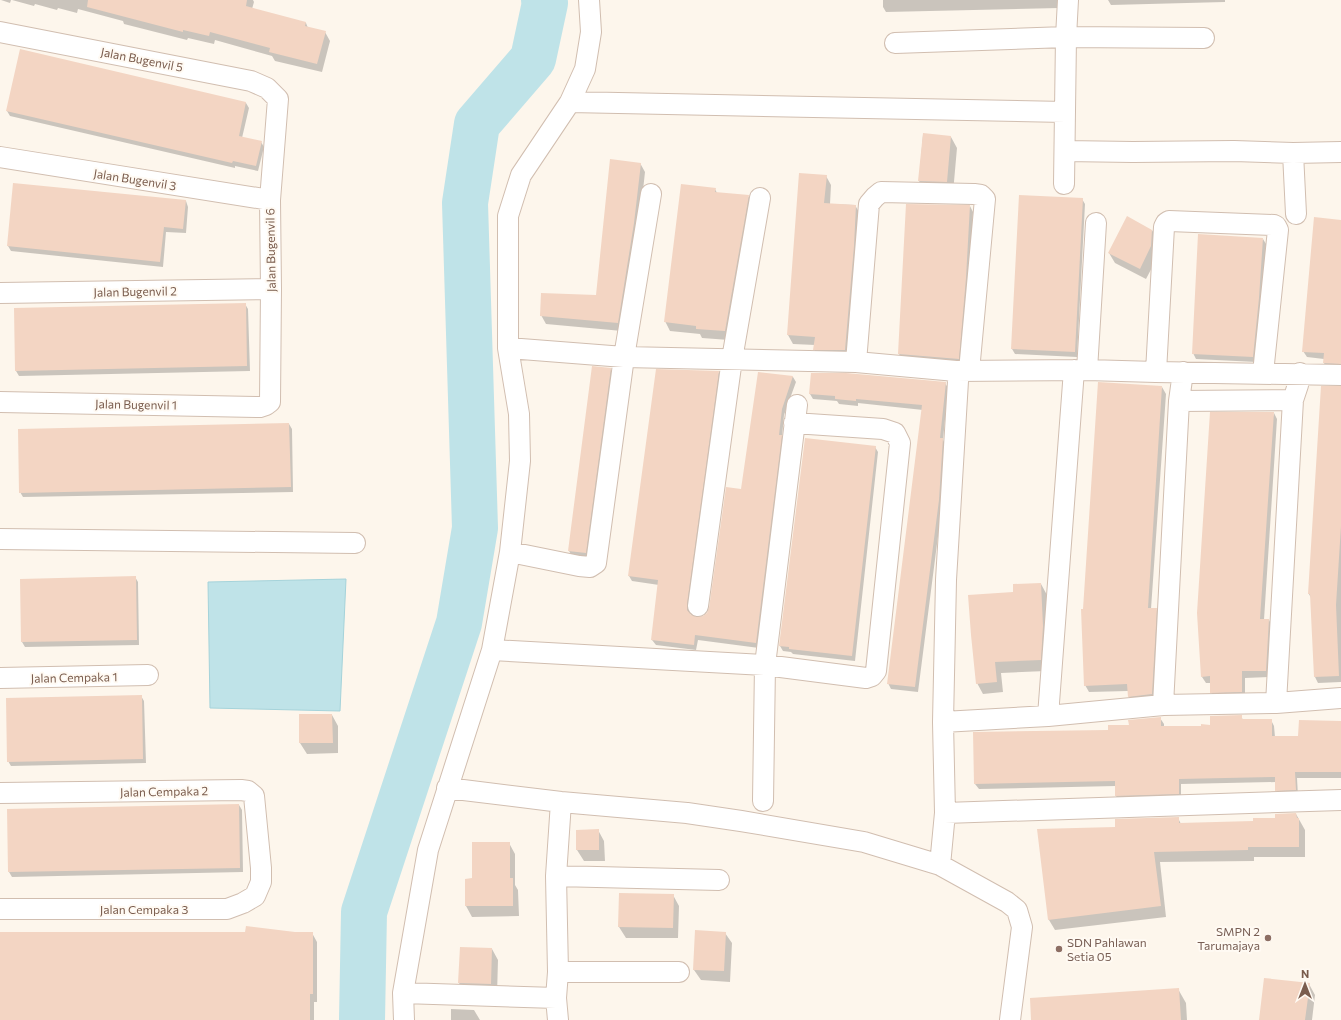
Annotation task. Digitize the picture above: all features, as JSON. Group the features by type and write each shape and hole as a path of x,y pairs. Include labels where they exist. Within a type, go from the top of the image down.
{"street":[{"path":"404,1020 403,993 428,850 492,650 510,552 520,461 518,414 508,348 508,216 522,175 570,102 585,69 591,32 589,0"},
{"path":"1064,184 1068,0"},
{"name":"Jalan Bugenvil 5","path":"0,32 251,81 267,88 278,99"},
{"path":"895,43 1066,37 1204,38"},
{"name":"Jalan Bugenvil 6","path":"270,402 270,200 278,99"},
{"path":"570,102 1065,112"},
{"path":"1065,151 1341,152"},
{"path":"1293,153 1296,214"},
{"name":"Jalan Bugenvil 3","path":"0,157 270,200"},
{"path":"856,362 869,204 874,197 881,192 981,195 985,199 963,371 958,381 946,580 943,722 945,813 940,865"},
{"path":"510,552 579,566 590,567 596,563 624,357 651,194"},
{"path":"698,606 732,359 760,198"},
{"path":"1156,372 1164,227 1169,221 1276,226 1278,230 1263,373"},
{"path":"1048,716 1096,223"},
{"name":"Jalan Bugenvil 2","path":"0,293 271,289"},
{"path":"508,348 624,357 856,362 963,371 1081,370 1341,374"},
{"path":"1163,705 1179,401 1183,372"},
{"path":"1276,703 1293,400 1300,373"},
{"path":"1179,401 1293,400"},
{"name":"Jalan Bugenvil 1","path":"0,402 260,407 270,402"},
{"path":"492,650 765,665 866,678 872,676 876,671 900,443 895,433 883,428 796,414 765,665 763,802"},
{"path":"0,539 355,544"},
{"name":"Jalan Cempaka 1","path":"0,678 148,675"},
{"path":"943,722 1048,716 1163,705 1276,703 1341,698"},
{"path":"447,788 561,802 688,813 741,821 864,842 940,865 1007,902 1017,910 1022,926 1010,1020"},
{"name":"Jalan Cempaka 2","path":"0,793 248,791 254,796 261,868"},
{"path":"945,813 1341,800"},
{"path":"558,1020 556,998 558,972 556,876 561,802"},
{"name":"Jalan Cempaka 3","path":"0,909 227,909 243,903 255,896 261,882 261,868"},
{"path":"556,876 719,880"},
{"path":"558,972 680,972"},
{"path":"403,993 556,998"}],"water":[{"path":"346,579 340,711 210,708 208,582"}],"building":[{"path":"88,0 247,0 246,6 306,22 305,26 326,31 317,64 269,52 270,48 210,32 209,36 183,30 183,32 87,7"},
{"path":"20,49 246,102 239,136 262,141 256,166 233,161 232,163 6,111"},
{"path":"923,133 951,136 947,182 918,181"},
{"path":"610,159 641,163 634,223 618,323 540,316 541,293 596,295"},
{"path":"799,173 827,175 824,203 856,205 845,350 813,350 815,337 787,335"},
{"path":"13,183 186,200 183,229 164,227 160,262 7,246"},
{"path":"681,184 716,188 715,192 749,195 725,331 696,329 696,326 664,322"},
{"path":"1019,195 1083,198 1075,352 1011,349"},
{"path":"906,204 970,205 966,278 959,359 898,354"},
{"path":"1127,216 1152,230 1151,246 1140,269 1108,253"},
{"path":"1314,217 1341,220 1341,364 1323,363 1324,353 1302,352"},
{"path":"1198,234 1263,238 1253,357 1192,354"},
{"path":"246,303 247,366 15,371 14,308"},
{"path":"592,366 611,368 586,553 568,551"},
{"path":"656,369 719,371 687,604 687,610 691,615 697,617 703,616 707,613 709,608 726,487 741,489 758,372 793,376 782,409 779,435 782,435 756,643 695,635 694,645 651,640 658,580 628,576"},
{"path":"811,373 846,373 946,382 940,438 943,438 939,500 915,687 887,684 922,405 856,399 856,401 835,399 835,396 809,394"},
{"path":"1098,382 1162,386 1148,608 1157,608 1152,694 1128,697 1127,684 1084,686 1081,609 1083,609"},
{"path":"1321,386 1341,386 1341,526 1336,605 1339,676 1314,677 1310,594 1308,594"},
{"path":"1210,412 1274,412 1260,619 1269,619 1266,671 1242,671 1242,692 1210,693 1210,676 1201,677 1197,613"},
{"path":"289,423 291,487 19,493 18,429"},
{"path":"805,438 876,446 852,656 789,649 789,647 779,646"},
{"path":"136,576 137,640 21,642 20,579"},
{"path":"1041,583 1043,626 1041,660 995,662 997,682 976,684 968,595 1013,592 1013,584"},
{"path":"142,695 143,759 7,762 6,698"},
{"path":"299,714 332,714 333,743 299,743"},
{"path":"1242,715 1242,719 1272,719 1272,736 1298,736 1299,720 1341,721 1341,772 1295,772 1296,790 1275,791 1275,777 1179,779 1179,794 1115,796 1115,781 974,784 973,732 1108,730 1108,725 1129,725 1128,720 1161,717 1161,726 1201,726 1201,724 1210,725 1210,716"},
{"path":"239,804 240,868 8,872 7,809"},
{"path":"1296,813 1297,818 1299,818 1299,847 1248,847 1248,850 1154,852 1161,906 1048,920 1037,829 1115,827 1115,819 1179,817 1179,823 1253,821 1253,818 1275,818 1275,814"},
{"path":"599,829 599,850 576,850 576,830"},
{"path":"472,842 510,842 510,878 513,878 513,906 465,906 465,879 472,878"},
{"path":"619,893 674,894 673,928 618,927"},
{"path":"246,926 295,932 313,932 313,994 310,994 310,1020 0,1020 0,932 245,932"},
{"path":"695,930 726,932 724,971 693,970"},
{"path":"460,947 492,948 491,984 458,983"},
{"path":"1264,978 1310,983 1305,1020 1259,1020"},
{"path":"1179,988 1181,1020 1031,1020 1030,998"}],"waterway":[{"path":"362,1020 364,912 459,623 475,528 465,203 477,124 533,59 545,3 544,0"}],"place":[{"name":"SMPN 2 Tarumajaya","path":"1268,938"},
{"name":"SDN Pahlawan Setia 05","path":"1059,949"}]}
